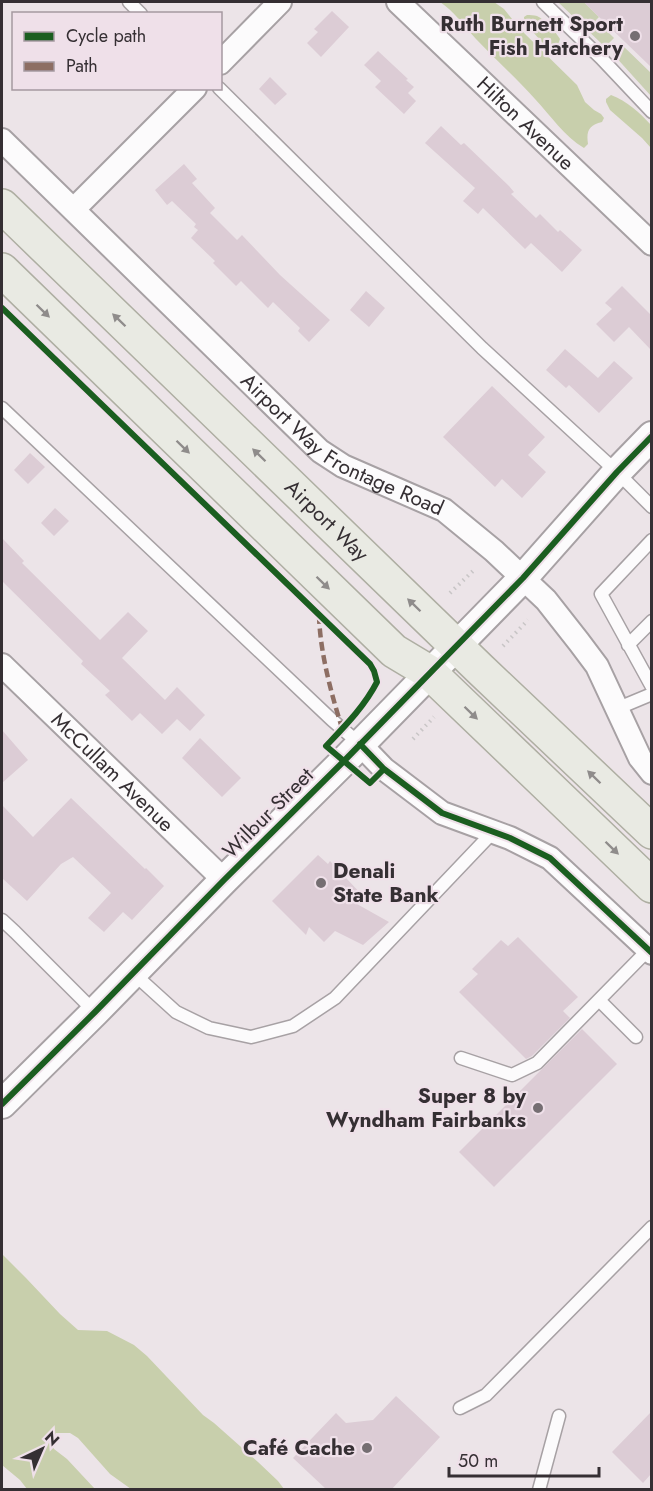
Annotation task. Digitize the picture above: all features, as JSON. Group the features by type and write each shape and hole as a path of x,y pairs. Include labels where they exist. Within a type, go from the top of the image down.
{"main road":[{"name":"Airport Way","path":"2,206 651,832"},
{"path":"2,270 394,651 429,672 651,886"}],"street":[{"path":"222,61 280,2"},
{"name":"Hilton Avenue","path":"398,2 651,244"},
{"path":"74,209 193,90"},
{"name":"Airport Way Frontage Road","path":"2,140 320,451 364,476 444,510 494,551 546,600 597,666 640,758 651,773"},
{"name":"Wilbur Street","path":"2,1104 523,578 651,436"},
{"name":"McCullam Avenue","path":"2,665 224,880"},
{"path":"360,744 384,769 442,813 510,838 550,858 650,951"}],"lane":[{"path":"543,2 601,58 651,112"},
{"path":"221,90 482,348 617,472 651,507"},
{"path":"2,408 323,712 360,744"},
{"path":"651,540 601,594 651,687"},
{"path":"628,645 651,621"},
{"path":"616,709 651,694"},
{"path":"133,973 177,1012 209,1028 251,1037 293,1026 335,998 493,832"},
{"path":"2,920 94,1012"},
{"path":"461,1058 512,1075 537,1064 598,1000 650,951"},
{"path":"598,1000 636,1037"},
{"path":"460,1408 486,1395 651,1227"},
{"path":"539,1490 560,1416"}],"path":[{"path":"450,594 473,571"},
{"path":"503,646 528,620"},
{"path":"412,739 434,717"}],"green space":[{"path":"440,2 494,2 504,9 521,30 577,85 585,102 604,118 602,122 589,129 588,144 584,148 564,132 528,91"},
{"path":"558,2 584,2 599,17 596,20 614,38 608,44 603,45"},
{"path":"537,16 550,26 560,39 557,47 549,50 524,22 524,17"},
{"path":"621,44 651,73 651,96 613,54"},
{"path":"611,95 633,108 651,125 651,148 610,110 606,99"},
{"path":"2,1254 78,1330 107,1331 134,1345 203,1415 258,1462 284,1489 131,1489 110,1474 78,1438 70,1433 56,1433 50,1442 54,1449 67,1459 95,1489 27,1489 2,1465"}],"building":[{"name":"Ruth Burnett Sport Fish Hatchery","path":"584,2 651,2 651,67 599,17"},
{"path":"332,11 349,27 321,57 307,43 318,32 314,29"},
{"path":"378,51 414,87 408,93 416,101 404,114 375,87 381,81 364,65"},
{"path":"270,77 287,94 275,105 259,89"},
{"path":"441,126 461,145 464,143 509,186 514,192 511,194 536,218 540,214 558,232 560,230 582,250 562,272 531,243 525,249 483,208 478,214 463,201 475,188 425,143"},
{"path":"184,164 197,179 192,183 215,208 210,213 237,240 242,235 280,275 330,320 309,342 298,331 300,328 273,302 268,308 241,281 236,286 191,238 198,230 194,227 196,224 172,201 167,205 155,190"},
{"path":"622,286 651,315 651,350 629,327 614,342 596,324 612,309 605,303"},
{"path":"366,291 385,308 369,327 350,310"},
{"path":"565,349 598,378 614,361 633,378 599,413 569,385 566,388 546,370"},
{"path":"492,386 545,437 528,455 546,472 522,498 502,479 495,487 443,437"},
{"path":"30,453 45,467 28,484 14,470"},
{"path":"55,508 69,521 54,536 41,523"},
{"path":"2,538 24,561 22,563 100,640 128,612 148,631 122,658 165,700 177,687 205,715 190,731 177,719 162,734 140,713 132,721 105,695 110,691 81,664 83,661 2,581"},
{"path":"2,730 28,760 2,783"},
{"path":"200,738 241,778 222,797 182,758"},
{"path":"71,798 164,886 132,920 123,912 104,932 88,918 111,893 73,857 61,864 27,901 2,878 2,805 33,837"},
{"name":"Denali State Bank","path":"318,855 328,864 330,861 364,897 357,904 389,922 363,945 335,931 324,942 309,927 306,935 272,901"},
{"path":"518,937 578,997 563,1011 570,1018 532,1056 526,1059 459,992 478,974 472,969 501,940 508,946"},
{"name":"Super 8 by Wyndham Fairbanks","path":"582,1029 617,1064 494,1187 459,1152"},
{"name":"Café Cache","path":"396,1396 440,1437 391,1490 327,1490 293,1458 336,1413 346,1423 373,1420"},
{"path":"651,1412 651,1474 643,1483 612,1452"}],"marked path":[{"path":"319,615 321,643 342,728"}],"cycle path":[{"path":"2,308 370,664 377,682 360,708 326,746 370,783 384,769"},
{"path":"2,1104 523,578 652,436"},
{"path":"360,744 384,769 442,813 510,838 550,858 652,953"}],"place":[{"name":"Ruth Burnett Sport Fish Hatchery","path":"635,36"},
{"name":"Denali State Bank","path":"321,883"},
{"name":"Super 8 by Wyndham Fairbanks","path":"538,1108"},
{"name":"Café Cache","path":"367,1448"}]}
